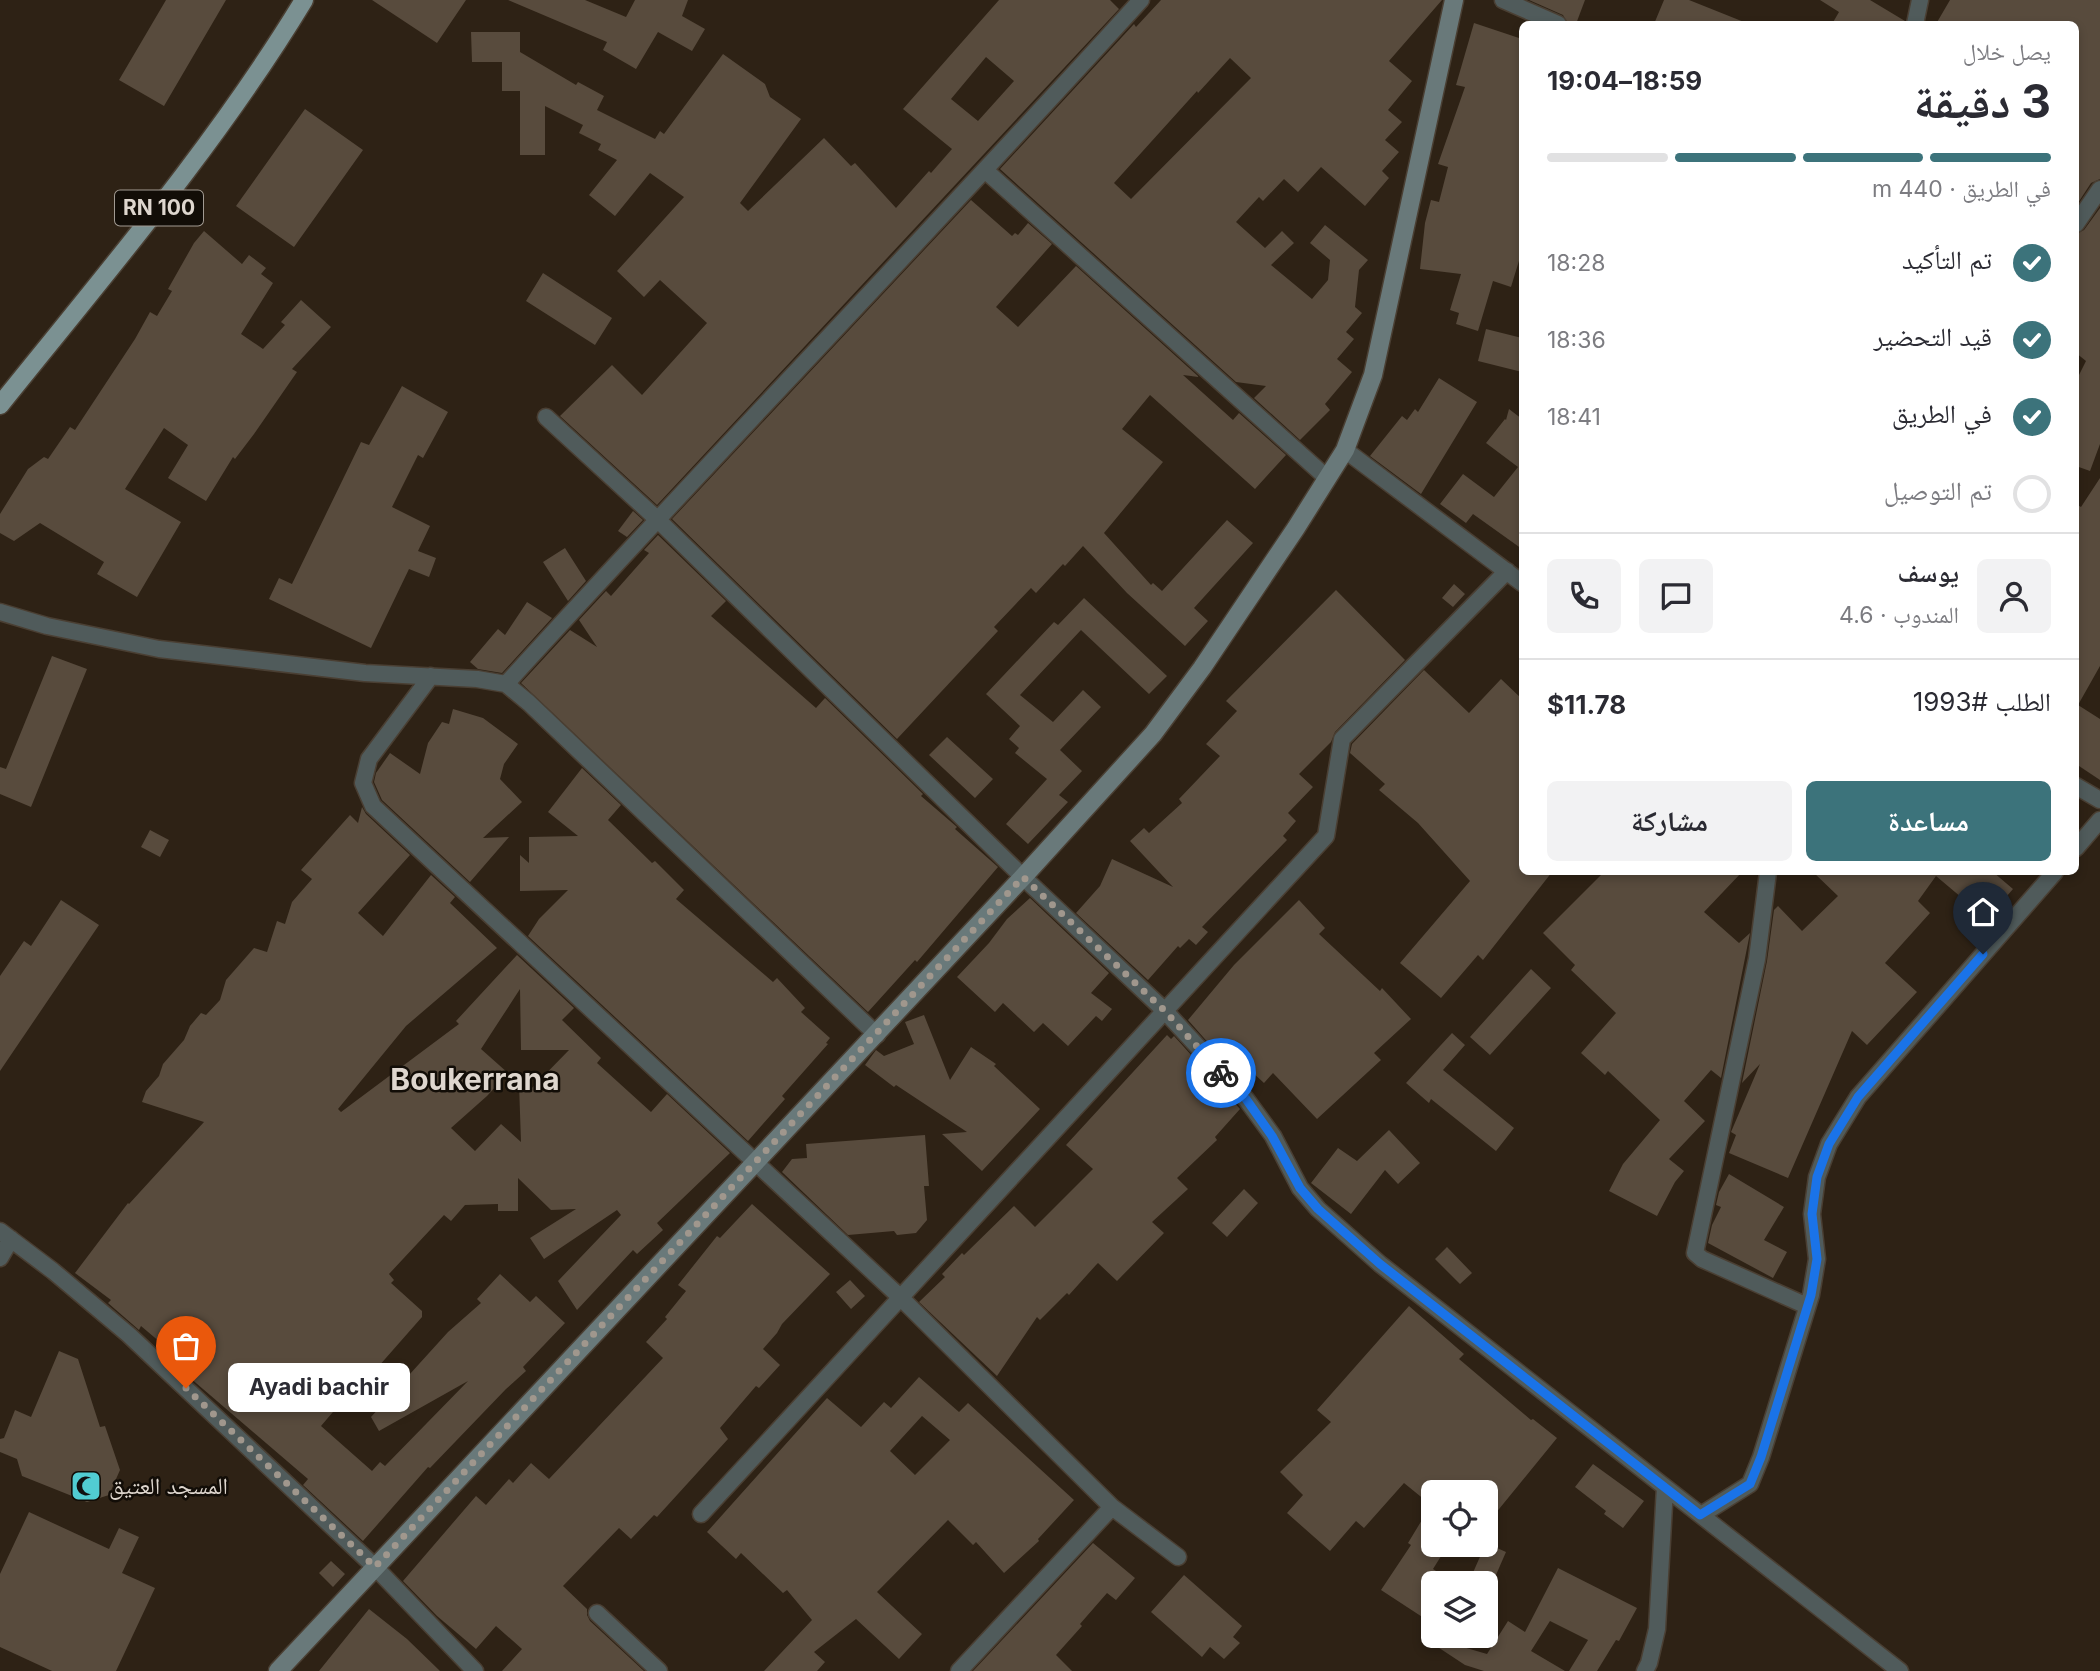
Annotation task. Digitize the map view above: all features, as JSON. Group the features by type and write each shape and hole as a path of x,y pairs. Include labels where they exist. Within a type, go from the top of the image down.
{"main road":[{"name":"RN 100","path":"0,405 188,171 268,60 304,0"}],"street":[{"path":"506,684 657,519 986,171 1141,0"},
{"path":"278,1671 1023,877 1153,734 1209,658 1345,450 1373,375 1454,0"},
{"path":"1503,0 1551,21"},
{"path":"1916,21 1920,0"},
{"path":"986,171 1327,478"},
{"path":"2079,220 2100,189"},
{"path":"546,417 657,519 1023,877 1165,1011 1246,1099 1272,1136 1300,1188 1318,1209 1380,1264 1899,1671"},
{"path":"1345,450 1519,581"},
{"path":"701,1514 1326,836 1342,740 1507,571"},
{"path":"0,612 47,626 159,649 365,673 477,678 506,684 877,1035"},
{"path":"431,676 369,760 363,783 373,806 900,1297 1112,1507 1178,1558"},
{"path":"2079,788 2100,800"},
{"path":"2079,844 2100,820"},
{"path":"1768,875 1757,959 1695,1253 1702,1259 1807,1306"},
{"path":"1700,1515 1750,1484 1761,1457 1807,1306 1817,1259 1812,1214 1817,1177 1829,1144 1858,1097 2052,875"},
{"path":"0,1258 5,1235 130,1335 375,1567 475,1671"},
{"path":"1645,1671 1657,1629 1665,1487"},
{"path":"959,1671 1112,1507"},
{"path":"597,1613 659,1671"}],"building":[{"path":"166,0 226,0 164,106 119,80"},
{"path":"372,0 466,0 437,43"},
{"path":"508,0 585,0 626,17 635,0 688,0 682,16 705,29 692,51 658,32 636,69 603,50 607,42"},
{"path":"999,0 1110,0 1119,9 657,505 560,416 612,365 642,395 707,323 660,280 644,297 617,271 684,197 650,173 615,216 589,195 617,160 598,150 601,144 579,133 583,125 545,106 545,155 520,155 520,91 502,91 502,62 472,62 471,32 520,32 520,52 576,85 578,82 604,96 597,110 655,139 660,131 664,134 723,54 765,84 770,97 801,119 740,203 748,211 824,138 851,166 855,163 896,208 952,149 903,109","holes":["986,57 1014,81 978,121 951,99"]},
{"path":"1161,0 1442,0 1389,61 1412,81 1388,110 1402,122 1385,140 1399,152 1382,171 1389,178 1365,206 1321,167 1298,192 1284,179 1263,201 1259,197 1236,222 1265,248 1282,231 1294,243 1271,265 1312,299 1328,280 1330,260 1310,243 1325,225 1368,260 1359,270 1355,307 1362,313 1346,332 1354,339 1337,359 1352,372 1325,404 1330,410 1300,440 1254,398 1266,386 1236,382 1000,169 1134,24 1136,27","holes":["1230,58 1251,78 1131,199 1114,183"]},
{"path":"1529,0 1585,0 1577,21 1566,21 1563,15"},
{"path":"1664,0 1689,0 1742,21 1655,21"},
{"path":"1820,0 1870,0 1905,21 1834,21 1839,12"},
{"path":"1950,0 2100,0 2100,179 2091,183 2079,201 2079,21 1938,21"},
{"path":"1474,23 1519,38 1519,261 1511,287 1493,281 1478,331 1456,324 1459,313 1450,310 1461,274 1420,269 1425,223 1431,200 1439,202 1448,167 1438,164 1465,87 1456,85"},
{"path":"305,109 363,150 294,247 236,206"},
{"path":"971,200 1012,236 1015,233 1018,235 1028,223 1052,244 996,307 1018,327 1076,266 1199,377 1183,375 1233,420 1239,413 1286,455 1255,489 1150,395 1122,429 1163,462 1104,533 1151,585 1153,583 1162,591 1227,520 1253,543 1194,608 1208,621 1185,646 1127,593 1083,546 1036,593 1031,588 994,627 998,631 897,739 672,519"},
{"path":"2100,208 2100,444 2090,471 2079,467 2079,375 2086,361 2079,355 2079,232 2084,230"},
{"path":"204,231 242,264 249,255 266,268 261,274 273,283 241,334 263,349 285,325 281,322 301,300 331,327 292,369 297,372 254,434 235,459 233,457 206,501 168,478 188,445 164,428 125,489 181,522 137,597 97,574 104,562 40,523 14,541 0,533 0,514 28,469 44,457 48,459 70,427 75,430 150,312 157,316 172,291 168,289 194,243"},
{"path":"543,273 612,318 595,345 526,301"},
{"path":"1486,329 1519,337 1519,371 1478,361"},
{"path":"1439,378 1477,402 1421,494 1370,456 1402,416 1407,420 1415,409 1418,412"},
{"path":"402,386 448,412 423,458 418,455 392,507 430,526 418,551 436,558 429,577 409,569 371,648 269,599 279,578 292,584 361,442 369,445"},
{"path":"1509,409 1519,417 1519,547 1473,514 1466,523 1440,504 1463,474 1494,497 1518,467 1486,443 1506,420"},
{"path":"2100,478 2100,666 2079,703 2079,506 2081,507"},
{"path":"633,511 643,520 627,537 618,531"},
{"path":"658,535 726,601 711,616 816,708 825,698 923,794 921,796 998,867 917,962 915,960 868,1012 521,683 570,630 597,647 579,620 606,591 611,596 649,553 644,550"},
{"path":"565,548 586,581 568,601 543,562"},
{"path":"1454,584 1465,594 1453,607 1442,598"},
{"path":"1336,590 1405,660 1335,732 1331,742 1299,774 1313,787 1288,813 1296,821 1283,836 1287,840 1202,927 1208,932 1196,945 1189,939 1180,948 1178,946 1148,980 1076,913 1100,886 1112,859 1173,887 1130,841 1144,828 1149,833 1182,803 1179,799 1220,756 1206,744 1237,711 1226,701"},
{"path":"1084,598 1167,676 1149,694 1081,630 1020,695 1053,722 1083,690 1101,707 1060,750 1082,771 1059,795 1068,802 1028,844 1006,824 1047,779 1015,753 1019,748 1009,739 1020,726 986,694 1054,622 1058,625"},
{"path":"527,602 552,618 502,673 478,669 470,662 498,629 505,635"},
{"path":"52,656 87,669 31,807 0,794 0,767 6,769"},
{"path":"1424,670 1469,713 1501,679 1519,696 1519,875 1550,875 1483,960 1478,955 1441,998 1400,963 1470,881 1418,823 1379,790 1385,784 1350,753 1352,744"},
{"path":"2079,706 2100,719 2100,780 2079,766"},
{"path":"453,709 483,718 518,744 504,764 500,779 522,802 483,838 509,837 470,882 382,800 374,782 376,773 390,753 420,774 428,743 442,722 449,724"},
{"path":"947,737 993,779 975,798 929,755"},
{"path":"582,768 621,805 608,820 684,890 676,899 773,982 777,978 805,1008 801,1012 830,1038 826,1043 828,1044 782,1096 785,1099 748,1141 528,936 539,919 568,890 520,891 520,855 529,863 529,837 578,836 548,812"},
{"path":"362,807 366,814 410,855 358,913 383,936 431,875 455,897 450,903 497,948 406,1026 338,1109 341,1112 459,1024 456,1021 517,955 574,1008 562,1020 601,1058 597,1063 651,1112 667,1094 730,1153 657,1223 663,1230 637,1254 633,1250 577,1310 558,1281 621,1215 617,1210 544,1259 530,1238 576,1209 551,1210 518,1178 518,1211 498,1211 498,1204 465,1205 451,1221 444,1215 389,1274 394,1280 391,1283 422,1311 422,1317 356,1392 346,1401 344,1399 321,1426 372,1471 380,1462 385,1466 468,1381 379,1431 371,1417 448,1332 481,1303 477,1299 500,1274 530,1302 536,1296 565,1323 523,1367 526,1371 430,1468 428,1467 363,1541 303,1485 308,1479 182,1371 187,1365 141,1326 139,1330 108,1303 111,1300 75,1273 128,1203 204,1122 142,1102 146,1091 159,1076 163,1064 184,1040 190,1026 201,1013 206,1015 220,1000 226,980 254,948 267,952 277,921 285,924 292,902 312,879 301,870 350,815 358,823","holes":["520,989 521,1050 569,1050 528,1092 519,1084 521,1142 501,1124 475,1151 451,1128 508,1073 481,1049"]},
{"path":"150,830 169,840 160,857 141,847"},
{"path":"1601,875 1739,875 1704,912 1739,943 1750,933 1721,1078 1711,1070 1684,1101 1705,1121 1669,1159 1684,1171 1657,1216 1609,1191 1623,1164 1660,1120 1608,1071 1605,1075 1581,1053 1616,1013 1571,970 1575,965 1543,933"},
{"path":"1816,875 1997,875 2013,889 1987,919 1936,876 1918,901 1930,913 1885,963 1917,992 1867,1045 1852,1031 1788,1178 1729,1153 1736,1135 1731,1132 1760,1064 1742,1083 1767,961 1774,910 1778,906 1802,931 1838,896"},
{"path":"1030,898 1109,973 1091,993 1112,1009 1102,1021 1096,1016 1068,1046 1043,1023 1034,1032 1003,1003 995,1012 957,977 1007,919"},
{"path":"61,900 99,925 0,1071 0,976 24,941 31,946"},
{"path":"1299,900 1325,928 1319,934 1380,991 1382,988 1411,1019 1374,1053 1381,1060 1317,1119 1273,1073 1264,1083 1217,1040 1211,1046 1188,1020 1234,965"},
{"path":"1531,969 1551,988 1490,1055 1470,1037"},
{"path":"924,1015 950,1080 971,1047 996,1064 994,1066 1040,1109 982,1171 942,1134 967,1132 896,1085 894,1087 865,1065 876,1050 884,1056 914,1044 905,1022"},
{"path":"1452,1033 1465,1045 1443,1070 1514,1128 1496,1151 1431,1099 1429,1103 1406,1083"},
{"path":"1167,1035 1171,1039 1174,1036 1240,1109 1215,1137 1217,1140 1177,1178 1188,1189 1152,1222 1164,1233 1117,1281 1098,1263 1069,1295 1067,1293 1040,1320 1037,1317 997,1376 919,1302 945,1277 942,1274 962,1253 964,1255 1014,1206 1035,1227 1093,1169 1066,1145"},
{"path":"1389,1130 1420,1163 1398,1184 1385,1170 1351,1214 1311,1183 1338,1148 1357,1161"},
{"path":"925,1135 929,1186 924,1186 927,1220 916,1233 897,1235 894,1231 848,1235 782,1172 792,1159 807,1158 806,1144"},
{"path":"1729,1174 1784,1207 1764,1240 1787,1252 1773,1278 1708,1243 1712,1225 1721,1207 1716,1205 1719,1192"},
{"path":"1244,1189 1258,1203 1227,1237 1212,1223"},
{"path":"752,1204 830,1274 782,1324 763,1349 780,1365 759,1388 756,1386 720,1428 728,1439 657,1517 654,1515 631,1539 619,1528 563,1586 587,1609 590,1621 644,1671 502,1671 522,1649 496,1626 476,1649 437,1616 403,1581 476,1496 486,1505 509,1479 513,1483 531,1463 549,1479 663,1358 646,1342 667,1319 665,1317 686,1291 678,1285 717,1236 720,1238"},
{"path":"1447,1247 1472,1273 1460,1284 1435,1259"},
{"path":"850,1280 865,1296 851,1309 836,1292"},
{"path":"1409,1306 1464,1354 1459,1359 1531,1420 1557,1438 1498,1510 1498,1480 1421,1480 1421,1497 1404,1483 1364,1528 1356,1521 1330,1551 1287,1513 1303,1495 1280,1472 1331,1422 1317,1410"},
{"path":"59,1351 78,1359 100,1427 105,1426 120,1470 109,1495 87,1502 22,1476 17,1459 0,1452 0,1439 4,1438 15,1410 31,1417"},
{"path":"919,1377 959,1412 968,1403 1074,1500 1039,1541 1004,1573 976,1542 973,1545 948,1520 877,1592 922,1634 899,1659 856,1619 814,1652 825,1662 817,1671 764,1671 812,1620 787,1590 783,1593 741,1553 736,1559 707,1532 827,1398 861,1427 884,1402 891,1408","holes":["922,1416 950,1440 915,1475 890,1451"]},
{"path":"1593,1464 1644,1501 1623,1528 1575,1487"},
{"path":"29,1512 109,1549 119,1528 139,1537 122,1573 155,1588 116,1671 52,1671 0,1647 0,1574"},
{"path":"1421,1522 1421,1557 1440,1557 1433,1569 1436,1571 1421,1571 1421,1616 1381,1590 1411,1545 1408,1543"},
{"path":"1093,1543 1135,1578 1116,1600 1107,1593 1056,1655 1072,1671 973,1671"},
{"path":"1498,1548 1506,1552 1498,1571 1474,1571 1480,1557 1498,1557"},
{"path":"331,1561 345,1574 333,1587 319,1573"},
{"path":"1558,1568 1637,1608 1619,1641 1616,1640 1597,1671 1569,1671 1588,1640 1550,1621 1531,1651 1565,1671 1484,1671 1465,1665 1439,1648 1466,1648 1487,1654 1491,1648 1498,1648 1498,1637 1508,1621 1525,1632"},
{"path":"1184,1575 1242,1626 1233,1637 1240,1643 1224,1659 1210,1647 1202,1657 1151,1612"},
{"path":"369,1609 407,1639 440,1671 319,1671"}],"way so far":[{"path":"186,1388 375,1567 1023,877 1165,1011 1221,1073"}],"place":[{"name":"Ayadi bachir","path":"186,1388"},
{"name":"المسجد العتيق","path":"86,1486"}],"district":[{"name":"Boukerrana","path":"475,1080"}],"route":[{"path":"1221,1073 1246,1099 1272,1136 1300,1188 1318,1209 1380,1264 1700,1515 1750,1484 1761,1457 1811,1295 1817,1259 1812,1214 1817,1177 1829,1144 1858,1097 1983,954"}]}
